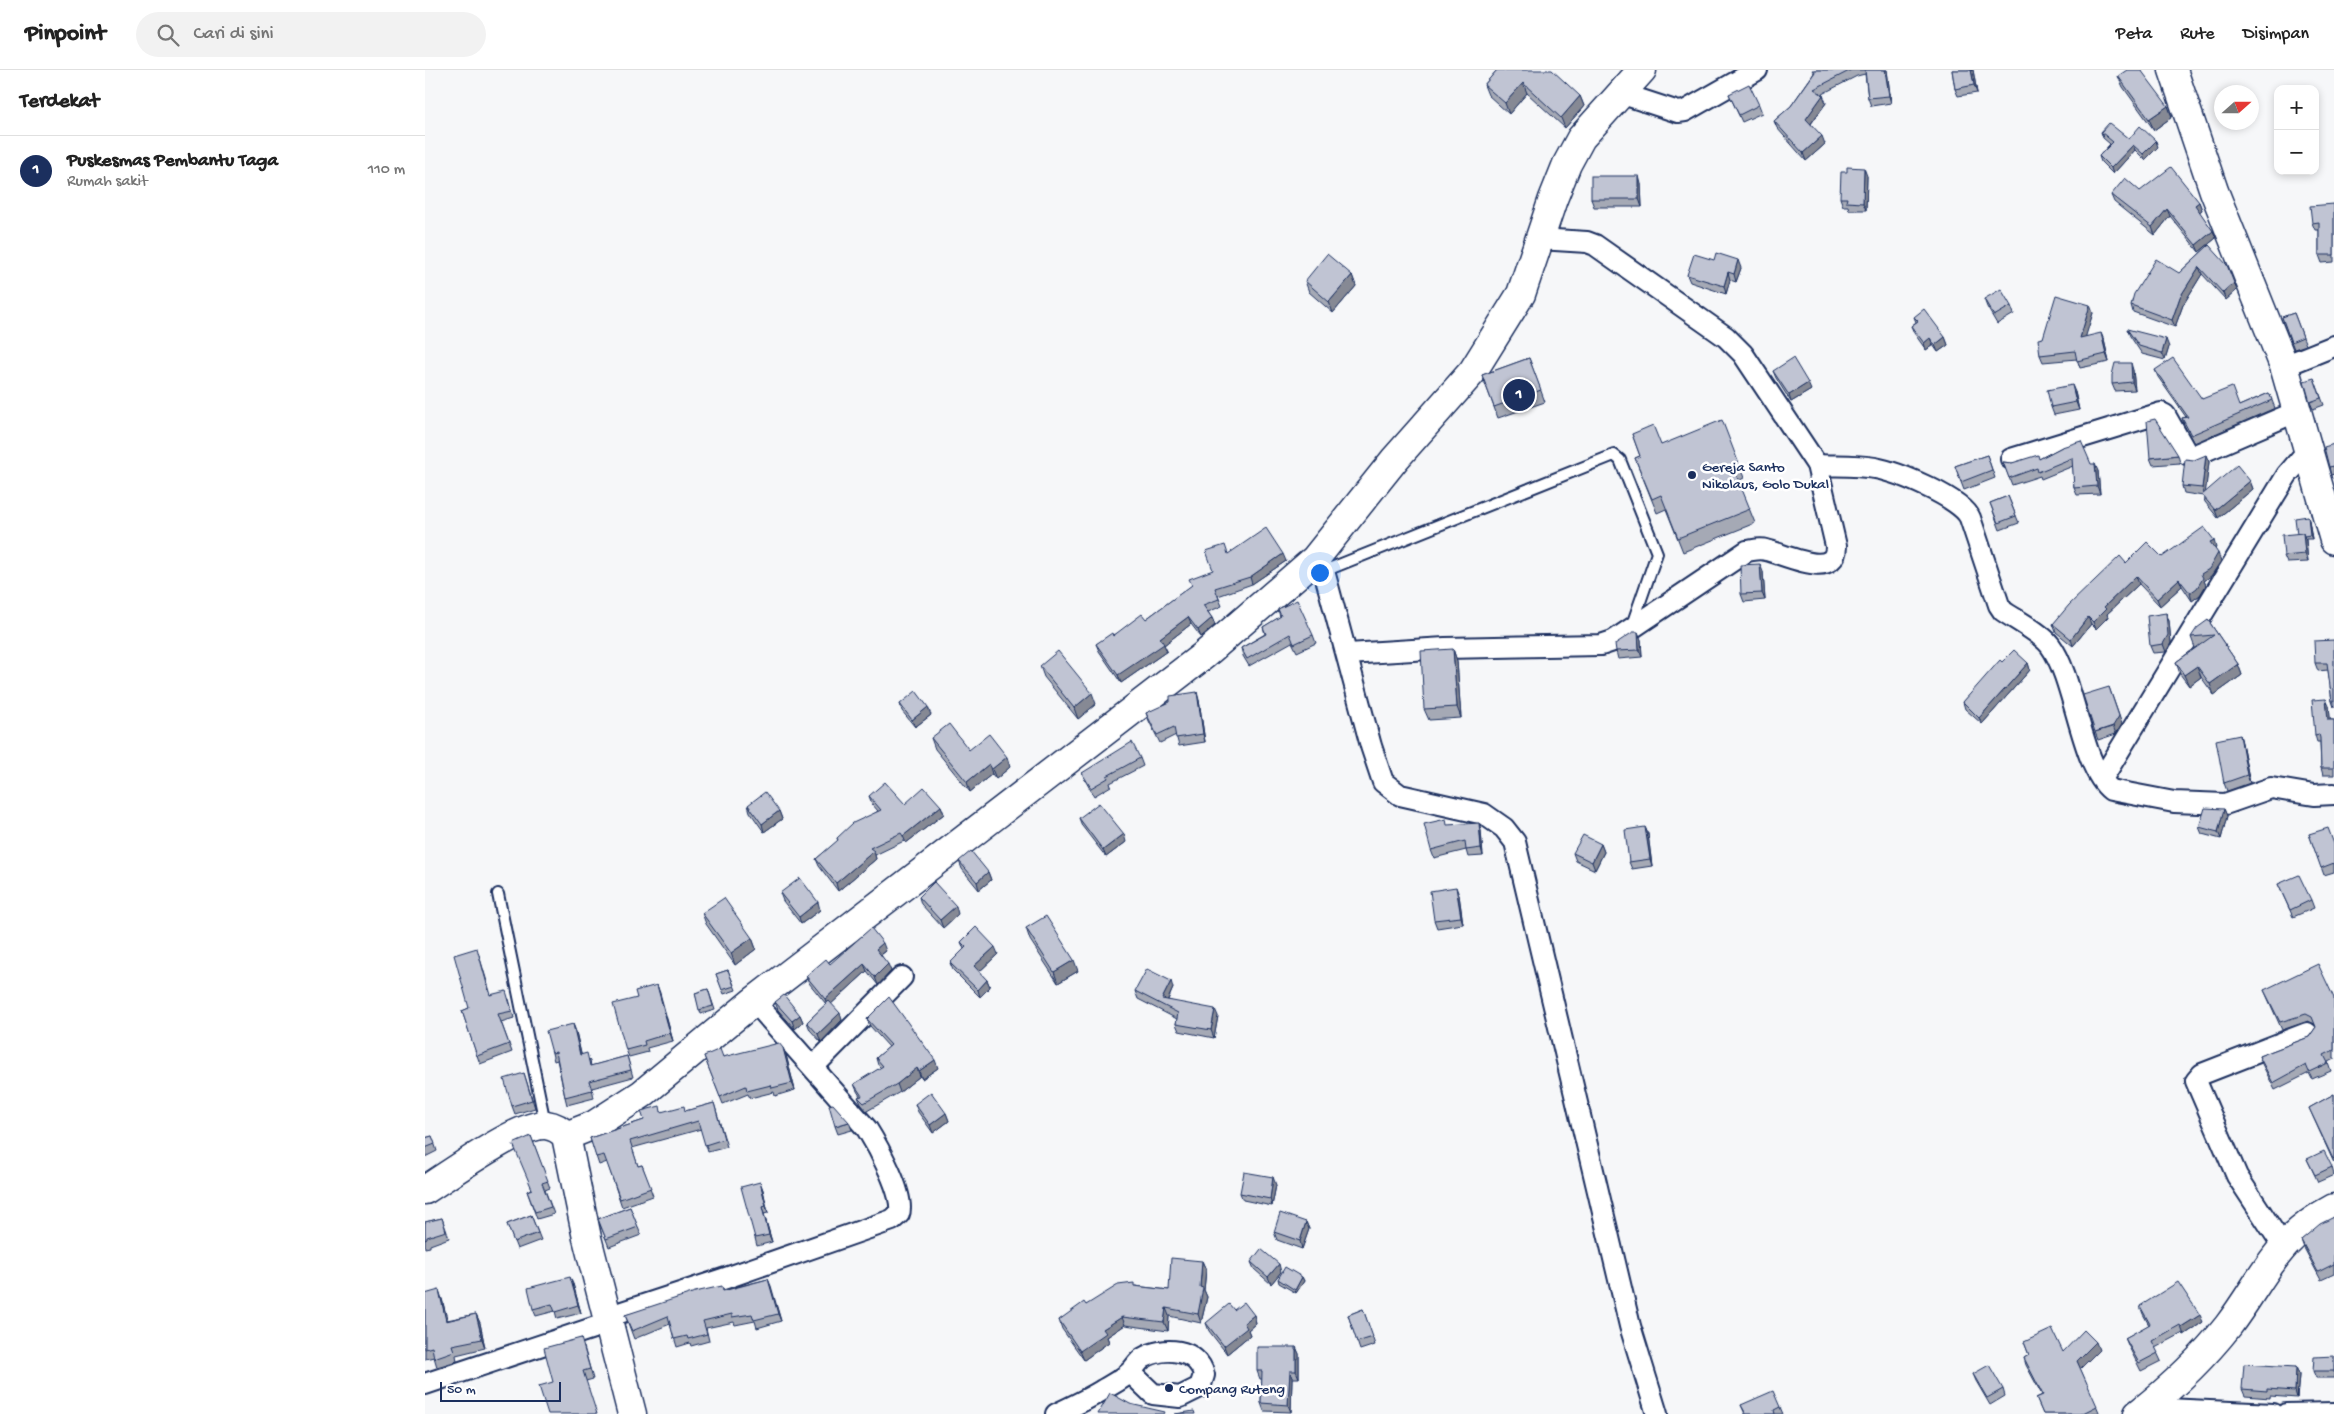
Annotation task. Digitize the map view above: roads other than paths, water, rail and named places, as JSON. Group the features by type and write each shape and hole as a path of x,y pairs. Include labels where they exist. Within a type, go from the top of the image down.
{"street":[{"path":"425,1190 508,1138 594,1125 642,1094 754,1001 1320,565 1395,459 1473,371 1521,294 1567,164 1581,138 1642,70"},
{"path":"1620,93 1678,112 1685,111 1757,70"},
{"path":"2173,70 2214,191 2284,366 2334,540"},
{"path":"1348,654 1445,648 1595,646 1613,641 1747,551 1766,550 1815,564 1829,563 1836,552 1817,465 1747,359 1726,337 1595,245 1587,242 1539,239"},
{"path":"2284,366 2334,346"},
{"path":"2011,458 2161,413 2165,414 2187,454 2193,456 2298,411"},
{"path":"2102,779 2287,475 2309,449"},
{"path":"1817,465 1866,467 1884,470 1946,496 1963,507 1970,518 1999,605 2003,611 2047,642 2058,660 2087,747 2106,786 2116,792 2174,802 2225,804 2271,788 2314,796 2334,794"},
{"path":"1320,565 1348,654 1373,754 1383,782 1400,795 1484,814 1504,828 1515,842 1630,1326 1657,1414"},
{"path":"813,1067 903,977"},
{"path":"425,1384 892,1220 899,1214 901,1202 876,1143 855,1113 754,1001"},
{"path":"2283,1246 2237,1176 2196,1081 2202,1074 2307,1033"},
{"path":"556,1130 607,1320 629,1413"},
{"path":"2141,1411 2199,1361 2229,1324 2283,1246 2301,1229 2334,1208"},
{"path":"1056,1414 1093,1396 1130,1372"},
{"path":"2141,1411 2273,1414"},
{"path":"2286,1414 2324,1413"}],"lane":[{"path":"1320,565 1614,455 1620,460 1657,553 1630,629"},
{"path":"498,894 556,1130"}],"place":[{"name":"Puskesmas Pembantu Taga","path":"1519,395"},
{"name":"Gereja Santo Nikolaus, Golo Dukal","path":"1692,475"},
{"name":"Compang Ruteng","path":"1169,1388"}]}
